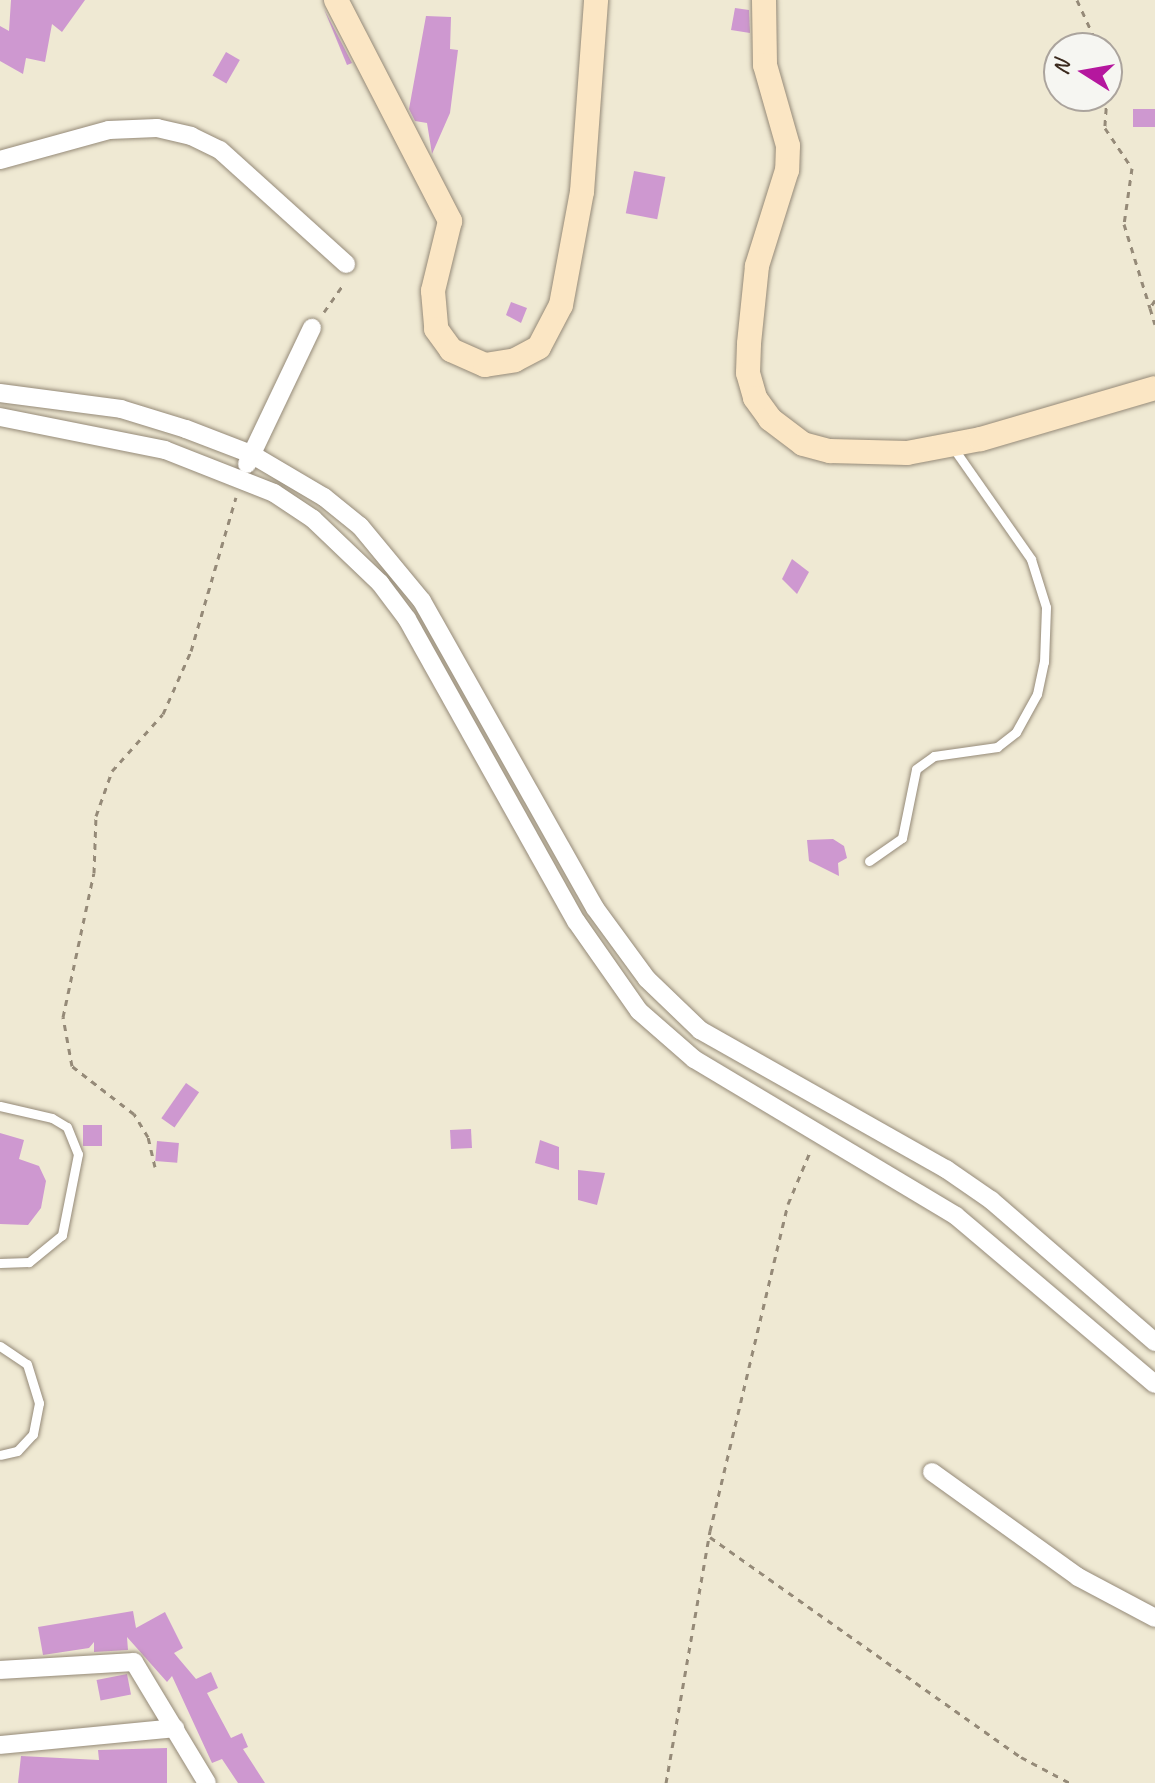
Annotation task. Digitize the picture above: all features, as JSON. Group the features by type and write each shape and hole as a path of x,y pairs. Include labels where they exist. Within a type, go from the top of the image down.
{"main road":[{"path":"336,0 450,221 433,291 436,329 451,350 485,365 515,360 539,347 561,305 582,192 596,0"},
{"path":"764,0 765,65 788,146 787,170 764,240 752,308 748,373 755,398 784,433 830,451 882,455 952,445 1155,388"}],"street":[{"path":"0,160 109,130 157,128 191,136 220,150 346,264"},
{"path":"241,478 312,328"},
{"path":"0,393 121,409 251,454 324,497 360,526 422,601 595,908 647,979 700,1030 830,1102 991,1200 1155,1342"},
{"path":"0,417 165,450 241,478 313,519 380,583 407,619 440,683 576,921 618,985 667,1038 817,1134 956,1216 1155,1384"},
{"path":"440,683 461,668"},
{"path":"576,921 595,908"},
{"path":"817,1134 830,1102"},
{"path":"932,1472 1078,1577 1155,1618"},
{"path":"0,1670 121,1660 138,1666 207,1783"},
{"path":"0,1745 175,1728"}],"lane":[{"path":"869,861 902,838 916,769 934,756 997,747 1016,732 1037,694 1044,662 1046,607 1031,559 952,445"},
{"path":"0,1106 52,1118 67,1127 78,1154 62,1235 29,1262 0,1263"},
{"path":"0,1346 27,1364 39,1403 33,1434 17,1451 0,1455"}],"path":[{"path":"1077,0 1092,32"},
{"path":"1106,112 1105,128 1132,168 1124,224 1155,324"},
{"path":"312,328 342,289 346,264"},
{"path":"1150,308 1155,300"},
{"path":"155,1167 148,1137 134,1114 72,1066 63,1017 94,873 96,816 112,771 163,714 191,651 241,478"},
{"path":"673,1783 667,1782 709,1537 788,1204 817,1134"},
{"path":"709,1537 1021,1757 1070,1783"}],"building":[{"path":"11,0 85,0 62,32 52,24 45,62 26,58 23,74 0,61 0,26 9,31"},
{"path":"735,8 749,10 750,33 731,30"},
{"path":"324,9 352,63 347,65"},
{"path":"426,16 451,17 450,49 458,50 450,113 432,154 427,123 415,121 409,109"},
{"path":"226,52 240,60 226,83 212,75"},
{"path":"1133,109 1155,109 1155,127 1133,127"},
{"path":"634,171 665,177 657,219 626,213"},
{"path":"511,302 527,308 521,323 506,315"},
{"path":"792,559 809,572 797,594 782,579"},
{"path":"833,839 844,846 847,858 838,863 839,876 809,861 807,840"},
{"path":"186,1083 199,1092 174,1127 161,1118"},
{"path":"83,1125 102,1125 102,1146 83,1146"},
{"path":"471,1129 472,1148 451,1149 450,1130"},
{"path":"0,1133 24,1140 19,1159 39,1166 46,1181 41,1208 28,1225 0,1224"},
{"path":"540,1140 559,1147 559,1170 535,1163"},
{"path":"157,1141 179,1143 177,1163 155,1161"},
{"path":"578,1170 605,1173 597,1205 578,1200"},
{"path":"133,1611 136,1628 165,1612 183,1648 174,1653 196,1679 211,1672 218,1688 207,1693 231,1738 242,1733 248,1747 243,1749 265,1783 238,1783 222,1759 212,1763 172,1676 167,1682 127,1637 128,1650 94,1652 94,1642 89,1648 43,1655 38,1627"},
{"path":"127,1674 131,1695 101,1701 97,1680"},
{"path":"167,1748 167,1783 18,1783 21,1756 99,1760 98,1750"}]}
